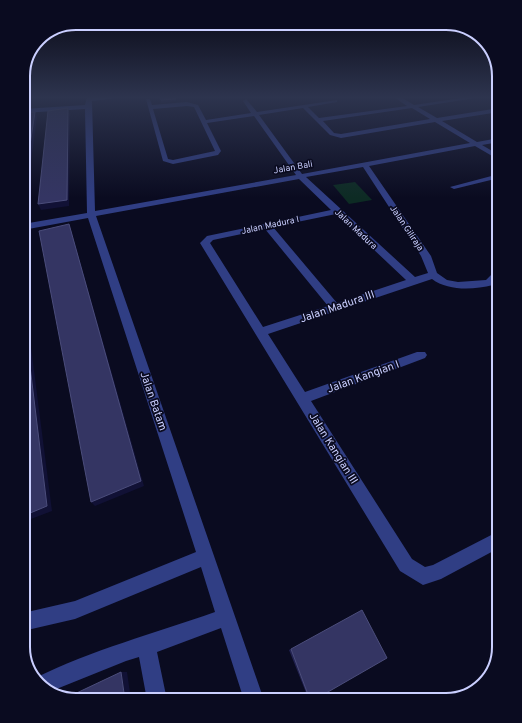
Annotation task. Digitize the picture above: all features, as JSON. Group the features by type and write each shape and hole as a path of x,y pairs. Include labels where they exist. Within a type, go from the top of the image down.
{"street":[{"name":"Jalan Batam","path":"89,131 89,201 92,214 252,693"},
{"path":"157,131 165,160 168,162 216,154 218,151 208,131"},
{"name":"Jalan Madura","path":"268,131 300,176 413,281"},
{"path":"329,131 334,135 341,136 374,131"},
{"path":"453,131 492,154"},
{"name":"Jalan Bali","path":"30,226 492,141"},
{"name":"Jalan Giliraja","path":"366,165 426,256 434,275"},
{"path":"454,187 492,178"},
{"name":"Jalan Madura I","path":"205,242 210,238 337,210"},
{"path":"267,226 335,306"},
{"name":"Jalan Kangian III","path":"205,242 304,398 406,565 423,576 435,573 492,543"},
{"path":"413,281 434,275 444,283 458,285 489,283 492,280"},
{"name":"Jalan Madura III","path":"261,332 413,281"},
{"name":"Jalan Kangian I","path":"304,398 421,355"},
{"path":"30,620 75,610 206,556"},
{"path":"48,683 126,651 146,646 226,617"},
{"path":"146,646 156,693"}],"green space":[{"path":"355,182 372,200 349,204 333,185"}],"building":[{"path":"30,131 32,131 30,145"},
{"path":"46,131 68,131 67,200 38,204"},
{"path":"69,224 141,481 91,502 39,231"},
{"path":"30,366 47,506 30,513"},
{"path":"362,610 387,658 326,693 307,693 291,649"},
{"path":"121,672 124,693 77,693"}]}
